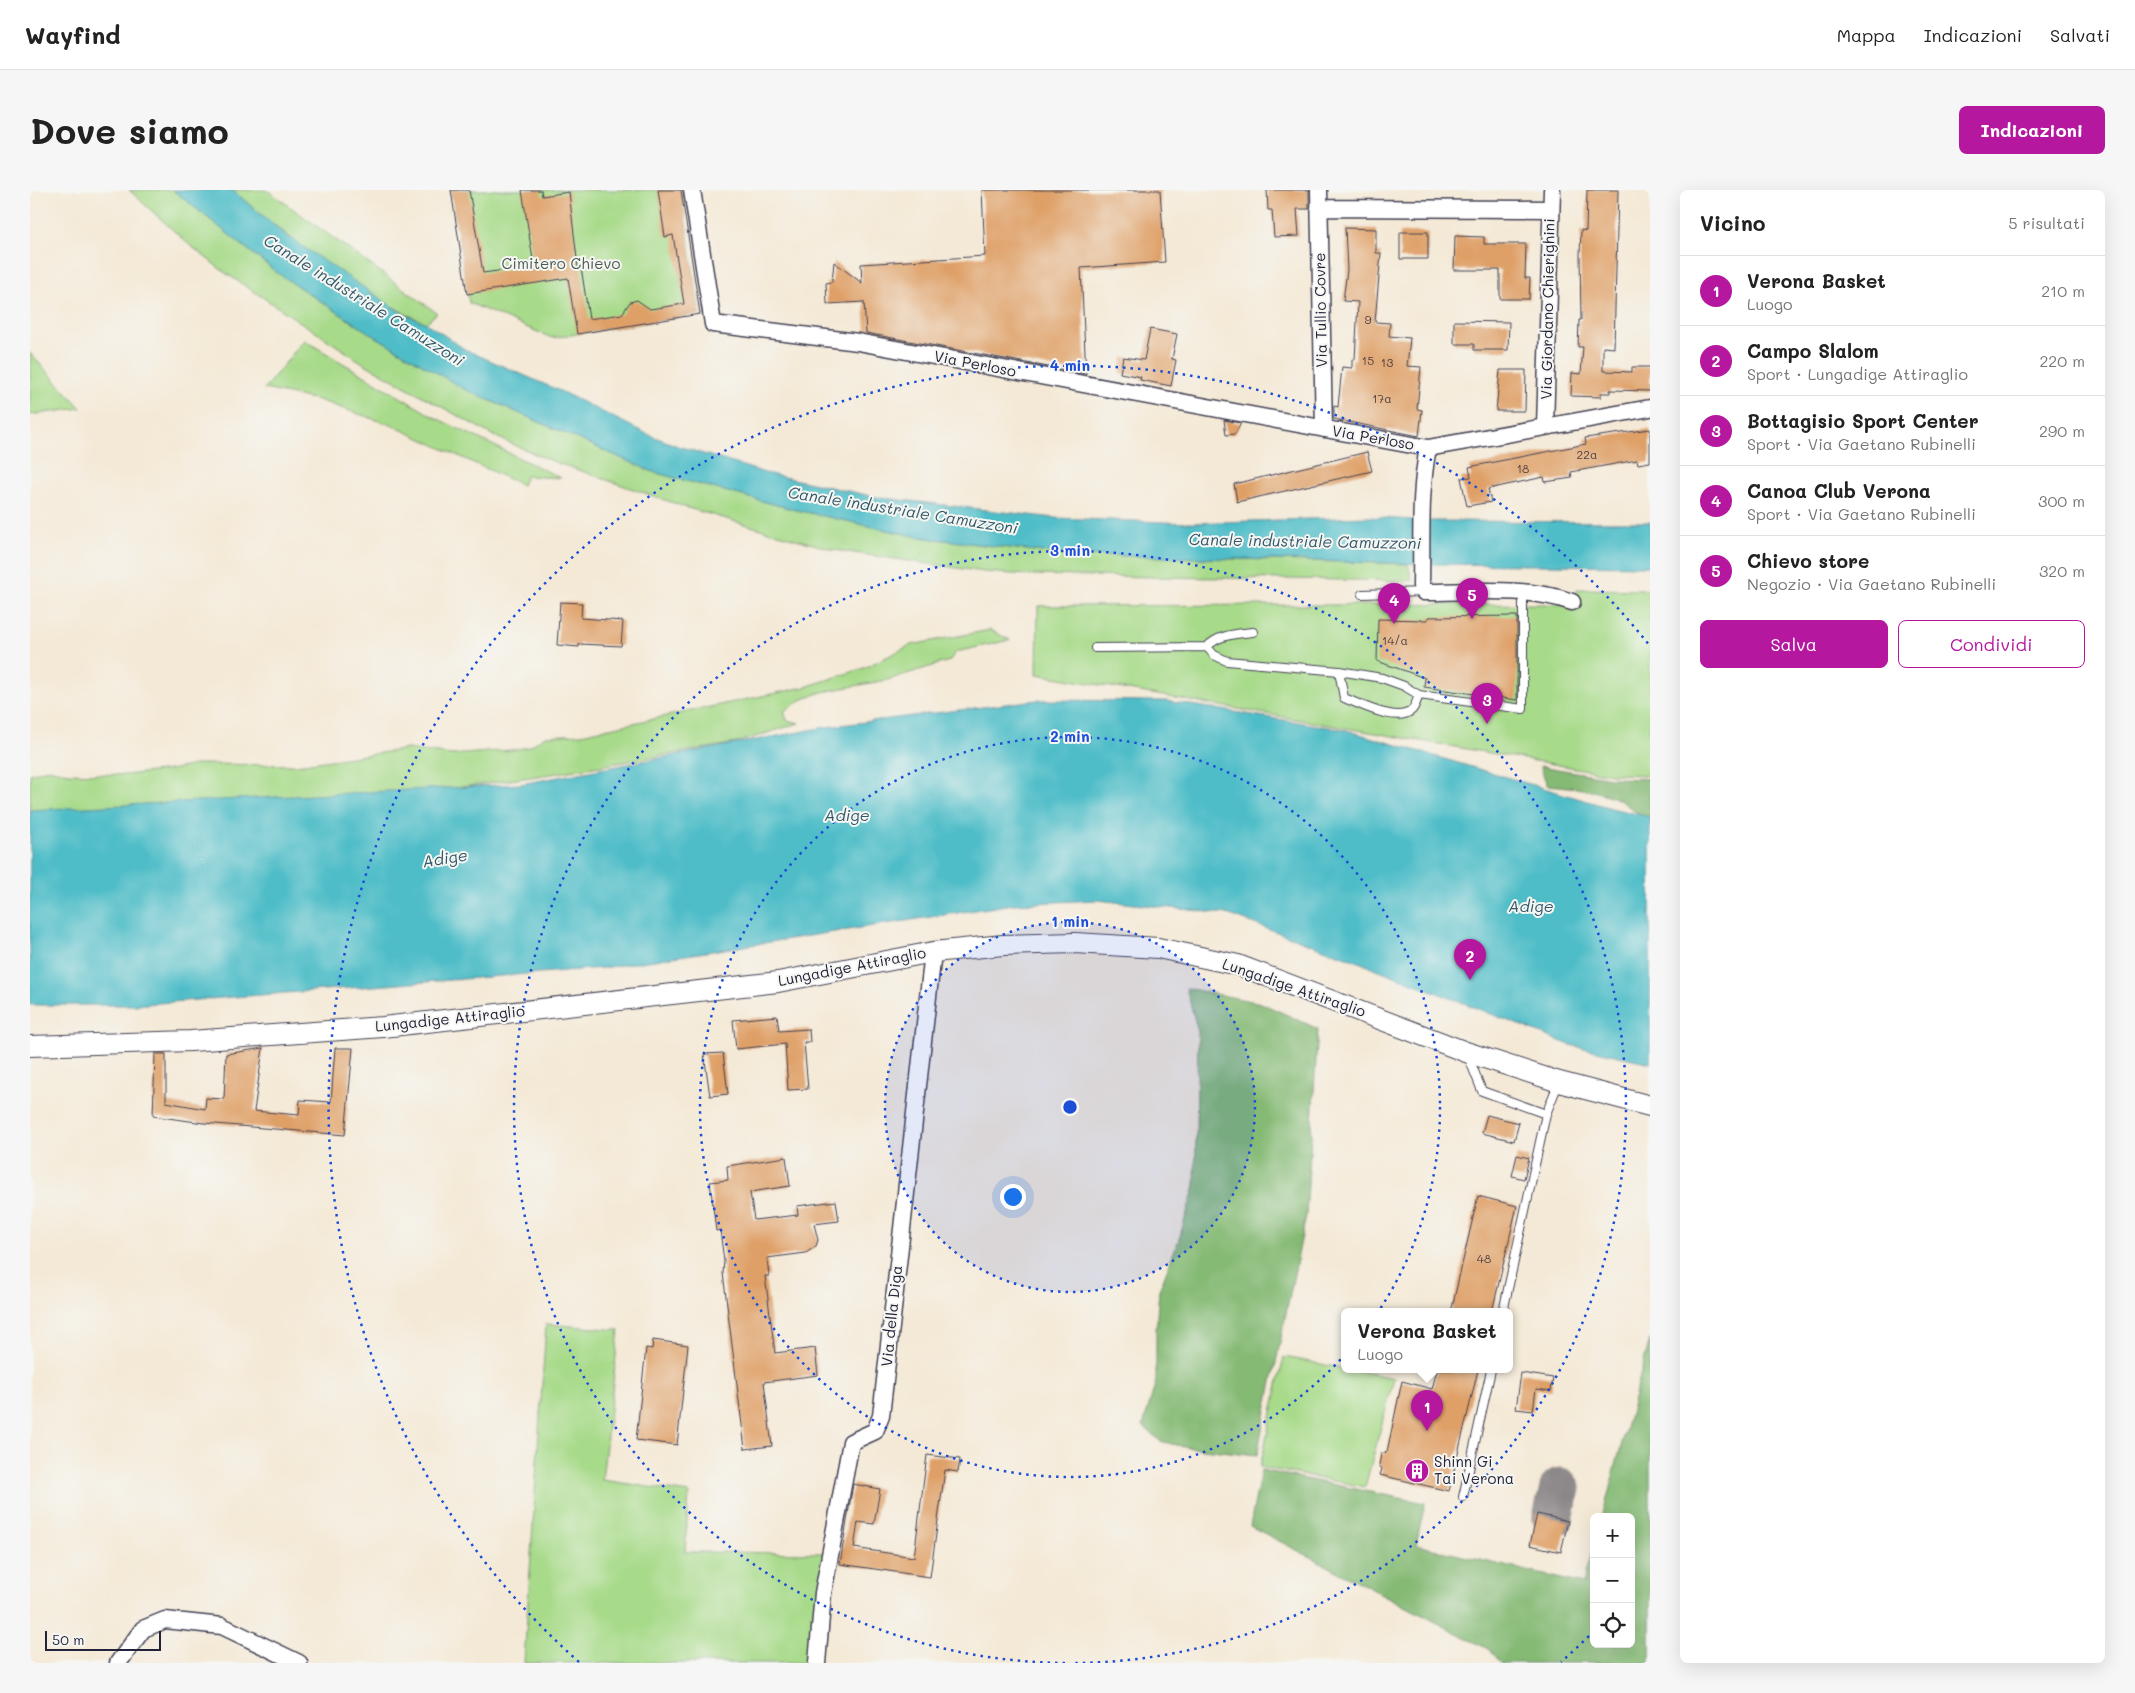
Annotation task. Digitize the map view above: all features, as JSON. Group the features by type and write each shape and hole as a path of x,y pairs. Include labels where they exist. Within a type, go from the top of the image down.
{"street":[{"name":"Via Perloso","path":"692,190 713,324 858,342 1428,448 1650,408"},
{"name":"Via Tullio Covre","path":"1319,190 1324,429"},
{"name":"Via Giordano Chierighini","path":"1545,427 1552,190"},
{"path":"1319,208 1551,209"},
{"name":"Via Perloso","path":"1423,585 1422,513 1424,470 1428,448"},
{"path":"1423,585 1551,595 1572,602"},
{"name":"Lungadige Attiraglio","path":"30,1046 190,1041 383,1027 778,982 933,952 1003,945 1075,943 1158,948 1238,965 1466,1052 1559,1082 1650,1106"},
{"name":"Via della Diga","path":"817,1663 823,1593 851,1442 875,1430 881,1416 933,952"},
{"path":"118,1663 143,1629 165,1620 222,1626 299,1663"}],"lane":[{"path":"1362,594 1423,585"},
{"path":"1207,647 1214,655 1227,661 1339,671 1382,678 1404,686 1419,696 1523,708 1523,592"},
{"path":"1096,648 1207,647 1214,639 1226,635 1253,632"},
{"path":"1339,671 1344,698 1384,713 1399,716 1412,710 1419,696"},
{"path":"1466,1052 1482,1091 1546,1114"},
{"path":"1504,1308 1546,1114 1559,1082"},
{"path":"1463,1497 1489,1373"}],"green space":[{"path":"129,190 173,190 276,272 368,332 464,389 653,472 792,509 919,537 1059,554 1408,564 1412,581 1028,575 984,572 834,550 688,508 549,460 494,436 363,363 224,272 186,242"},
{"path":"232,190 267,190 437,313 426,323 374,296 325,264"},
{"name":"Cimitero Chievo","path":"451,190 681,190 700,314 552,338 469,303"},
{"path":"304,340 434,417 561,478 526,476 522,485 391,425 318,400 264,389"},
{"path":"30,353 81,408 30,415"},
{"path":"1577,589 1650,590 1650,775 1610,774 1037,674 1038,606 1577,604"},
{"path":"990,630 1010,640 956,652 949,661 887,680 822,692 803,699 784,711 787,720 799,723 736,743 558,773 435,791 30,815 30,774 47,769 69,773 125,775 170,770 200,764 296,765 408,749 452,755 511,750 529,747 545,736 581,734 805,687 864,668 911,645"},
{"path":"1540,766 1610,778 1650,779 1650,822 1620,800 1599,792 1547,785"},
{"path":"1186,988 1261,1003 1318,1029 1306,1216 1257,1455 1184,1447 1160,1441 1143,1426 1156,1381 1156,1330 1159,1290 1179,1239 1195,1186 1198,1032"},
{"path":"546,1324 619,1330 602,1480 689,1493 685,1552 831,1553 810,1663 524,1663"},
{"path":"1650,1339 1650,1663 1501,1663 1490,1650 1250,1526 1261,1470 1425,1503 1416,1545 1583,1584 1590,1560 1590,1648 1635,1648 1635,1513 1603,1513"},
{"path":"1284,1357 1341,1368 1341,1373 1368,1373 1394,1378 1365,1487 1260,1467"}],"water":[{"name":"Canale industriale Camuzzoni","path":"173,190 232,190 287,236 402,313 426,323 466,350 560,391 647,434 678,446 765,473 876,497 1055,518 1191,523 1369,517 1427,521 1650,522 1650,566 1425,564 1059,554 919,537 792,509 653,472 464,389 368,332 276,272"},
{"name":"Adige","path":"1037,700 1166,701 1346,730 1611,808 1650,817 1650,1063 1570,1045 1346,957 1227,914 1097,900 1014,904 603,968 133,1005 30,1005 30,810 521,784 826,727"}],"building":[{"path":"451,190 469,190 483,273 534,266 522,190 541,190 542,196 569,192 578,267 581,267 589,319 622,314 630,302 637,300 650,309 684,304 673,235 665,237 658,190 681,190 700,314 577,334 568,278 467,294"},
{"path":"982,190 1160,190 1165,262 1081,268 1086,374 866,333 864,302 827,304 826,283 832,282 834,262 862,283 861,264 985,256"},
{"path":"1267,190 1309,190 1309,209 1297,209 1299,236 1274,237 1272,210 1268,210"},
{"path":"1587,190 1618,190 1614,348 1603,347 1603,371 1632,372 1632,367 1650,367 1650,391 1610,390 1610,393 1601,393 1601,397 1571,396 1572,373 1581,374 1583,347 1578,347 1579,320 1581,320 1580,255 1581,230 1586,231"},
{"path":"1345,228 1376,229 1376,253 1381,253 1375,322 1390,323 1389,336 1410,338 1407,366 1421,367 1417,409 1422,410 1419,436 1334,419 1334,406 1338,407 1342,367 1352,368 1352,359 1355,360 1358,302 1343,301 1347,270"},
{"path":"1400,232 1428,232 1428,259 1400,259"},
{"path":"1455,236 1484,237 1484,244 1526,244 1525,278 1530,278 1529,299 1500,299 1500,270 1454,270"},
{"path":"1454,321 1509,322 1508,350 1474,350 1474,344 1454,344"},
{"path":"1150,329 1177,334 1172,359 1176,360 1171,386 1140,380 1141,377 1120,373 1123,357 1144,360"},
{"path":"1500,370 1526,370 1525,411 1496,411"},
{"path":"1224,420 1241,423 1235,434 1226,435"},
{"path":"1650,429 1650,462 1638,464 1637,460 1571,472 1572,478 1545,482 1544,477 1488,489 1491,502 1467,506 1461,478 1471,477 1469,467 1586,444 1585,438"},
{"path":"1367,452 1372,471 1237,502 1234,484"},
{"path":"560,602 582,603 581,618 623,621 621,646 579,644 579,647 557,645"},
{"path":"1517,616 1517,700 1424,687 1425,678 1377,661 1378,619 1428,620 1428,617"},
{"path":"777,1016 779,1031 809,1029 810,1042 804,1042 808,1089 788,1090 785,1044 736,1049 733,1020"},
{"path":"263,1048 254,1111 299,1115 300,1100 331,1102 335,1048 353,1048 345,1135 204,1123 153,1116 155,1054 166,1054 166,1102 205,1109 206,1098 224,1099 226,1054"},
{"path":"723,1053 728,1094 710,1096 704,1054"},
{"path":"1487,1115 1519,1123 1514,1141 1482,1133"},
{"path":"1517,1155 1529,1158 1524,1179 1512,1176"},
{"path":"786,1157 790,1186 750,1192 754,1220 798,1215 797,1206 836,1201 839,1221 814,1224 818,1240 816,1246 806,1253 767,1258 769,1276 765,1276 775,1353 815,1348 818,1375 764,1382 772,1446 745,1449 723,1273 724,1261 720,1230 716,1231 710,1182 728,1180 727,1166"},
{"path":"1478,1196 1517,1206 1493,1308 1452,1308"},
{"path":"653,1340 688,1345 677,1445 636,1440 646,1348 652,1349"},
{"path":"1436,1373 1477,1373 1449,1491 1380,1475 1382,1469 1379,1465 1381,1454 1387,1452 1402,1381 1432,1389"},
{"path":"1521,1373 1553,1378 1551,1391 1536,1389 1533,1411 1516,1409"},
{"path":"927,1455 960,1459 958,1472 945,1470 930,1577 840,1564 853,1484 880,1489 874,1524 858,1522 854,1548 914,1557"},
{"path":"1537,1514 1568,1521 1561,1552 1530,1545"}],"taxiway":[{"path":"1553,1518 1560,1488"}],"place":[{"name":"Chievo store","path":"1472,619"},
{"name":"Canoa Club Verona","path":"1394,624"},
{"name":"Bottagisio Sport Center","path":"1487,724"},
{"name":"Campo Slalom","path":"1470,980"},
{"name":"Verona Basket","path":"1427,1431"},
{"name":"Shinn Gi Tai Verona","path":"1417,1471"}]}
